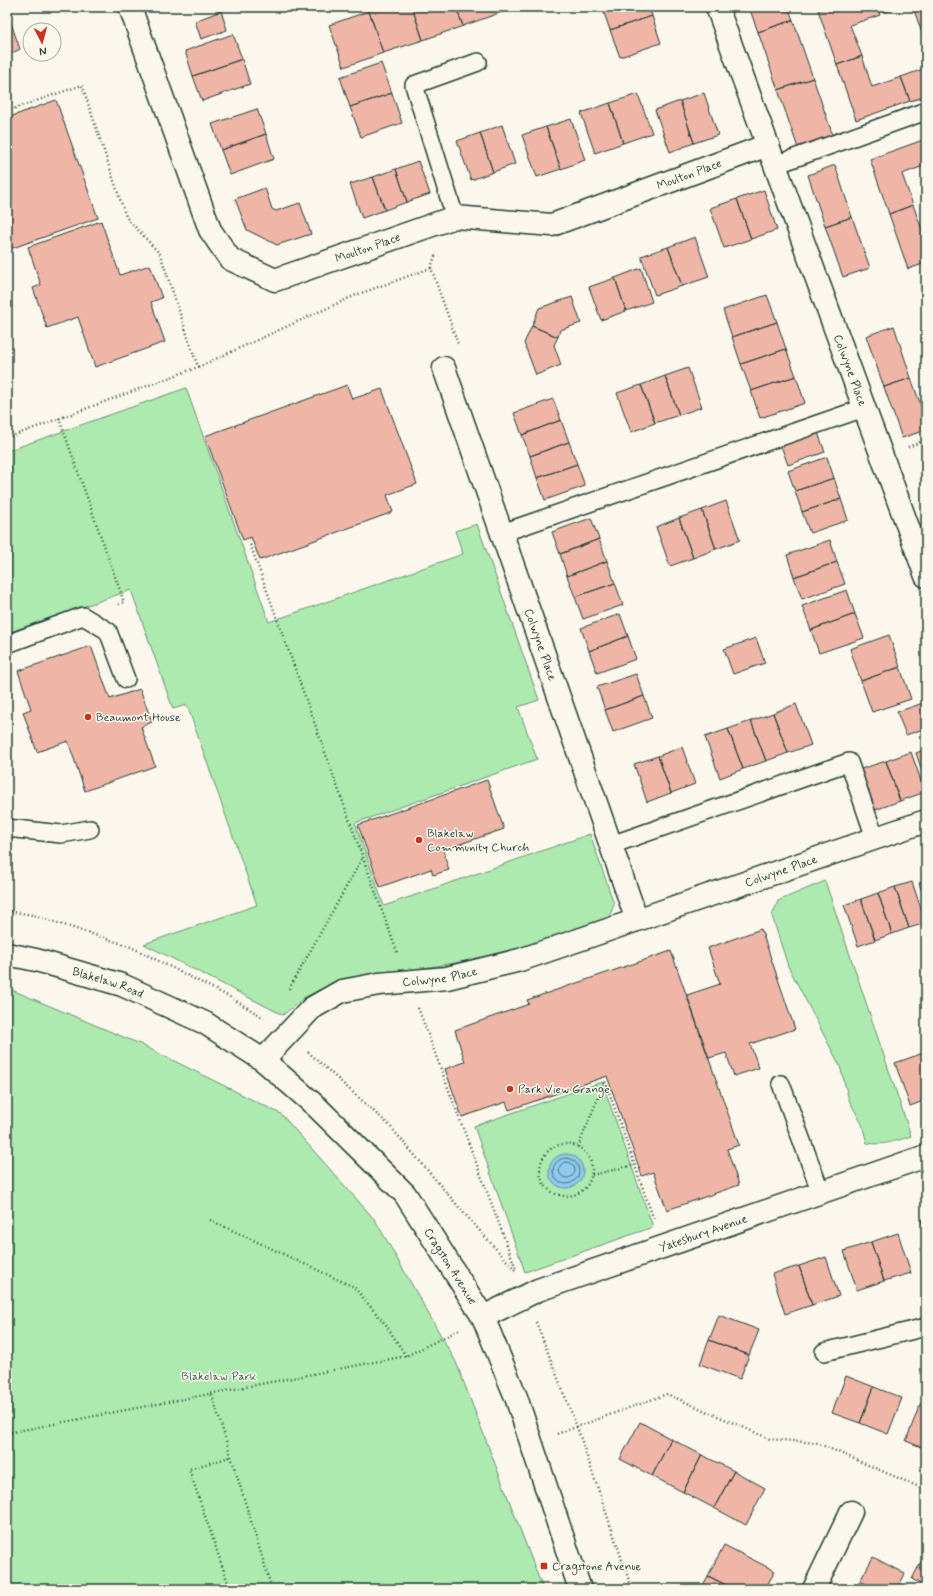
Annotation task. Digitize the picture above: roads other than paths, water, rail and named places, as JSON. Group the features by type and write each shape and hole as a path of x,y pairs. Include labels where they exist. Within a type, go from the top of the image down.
{"street":[{"name":"Moulton Place","path":"130,7 210,230 230,259 275,280 455,217 552,225 768,145"},
{"path":"717,7 775,165"},
{"name":"Colwyne Place","path":"775,165 926,576"},
{"name":"Colwyne Place","path":"444,368 637,920"},
{"name":"Colwyne Place","path":"263,1060 312,1008 342,991 379,984 447,978 520,960 926,821"},
{"name":"Blakelaw Road","path":"7,954 36,960 122,985 205,1023"},
{"name":"Cragston Avenue","path":"205,1023 263,1060 317,1107 405,1194 483,1317 516,1397 580,1589"},
{"name":"Yatesbury Avenue","path":"483,1317 538,1290 926,1156"},
{"path":"814,1589 851,1512"}],"lane":[{"path":"455,217 414,85 478,62"},
{"path":"775,165 926,111"},
{"path":"502,533 864,408"},
{"path":"7,644 83,616 108,631 126,680"},
{"path":"611,845 849,762 875,838"},
{"path":"7,828 60,834 90,829"},
{"path":"781,1084 821,1193"},
{"path":"824,1352 926,1327"}],"water":[{"path":"563,1154 569,1154 573,1155 580,1161 583,1171 582,1178 576,1185 569,1188 563,1188 559,1187 552,1181 549,1174 549,1168 550,1164 556,1157"}],"place":[{"name":"Beaumont House","path":"88,717"},
{"name":"Blakelaw Community Church","path":"419,840"},
{"name":"Park View Grange","path":"510,1089"},
{"name":"Cragstone Avenue","path":"544,1566"}],"park label":[{"name":"Blakelaw Park","path":"219,1376"}]}
